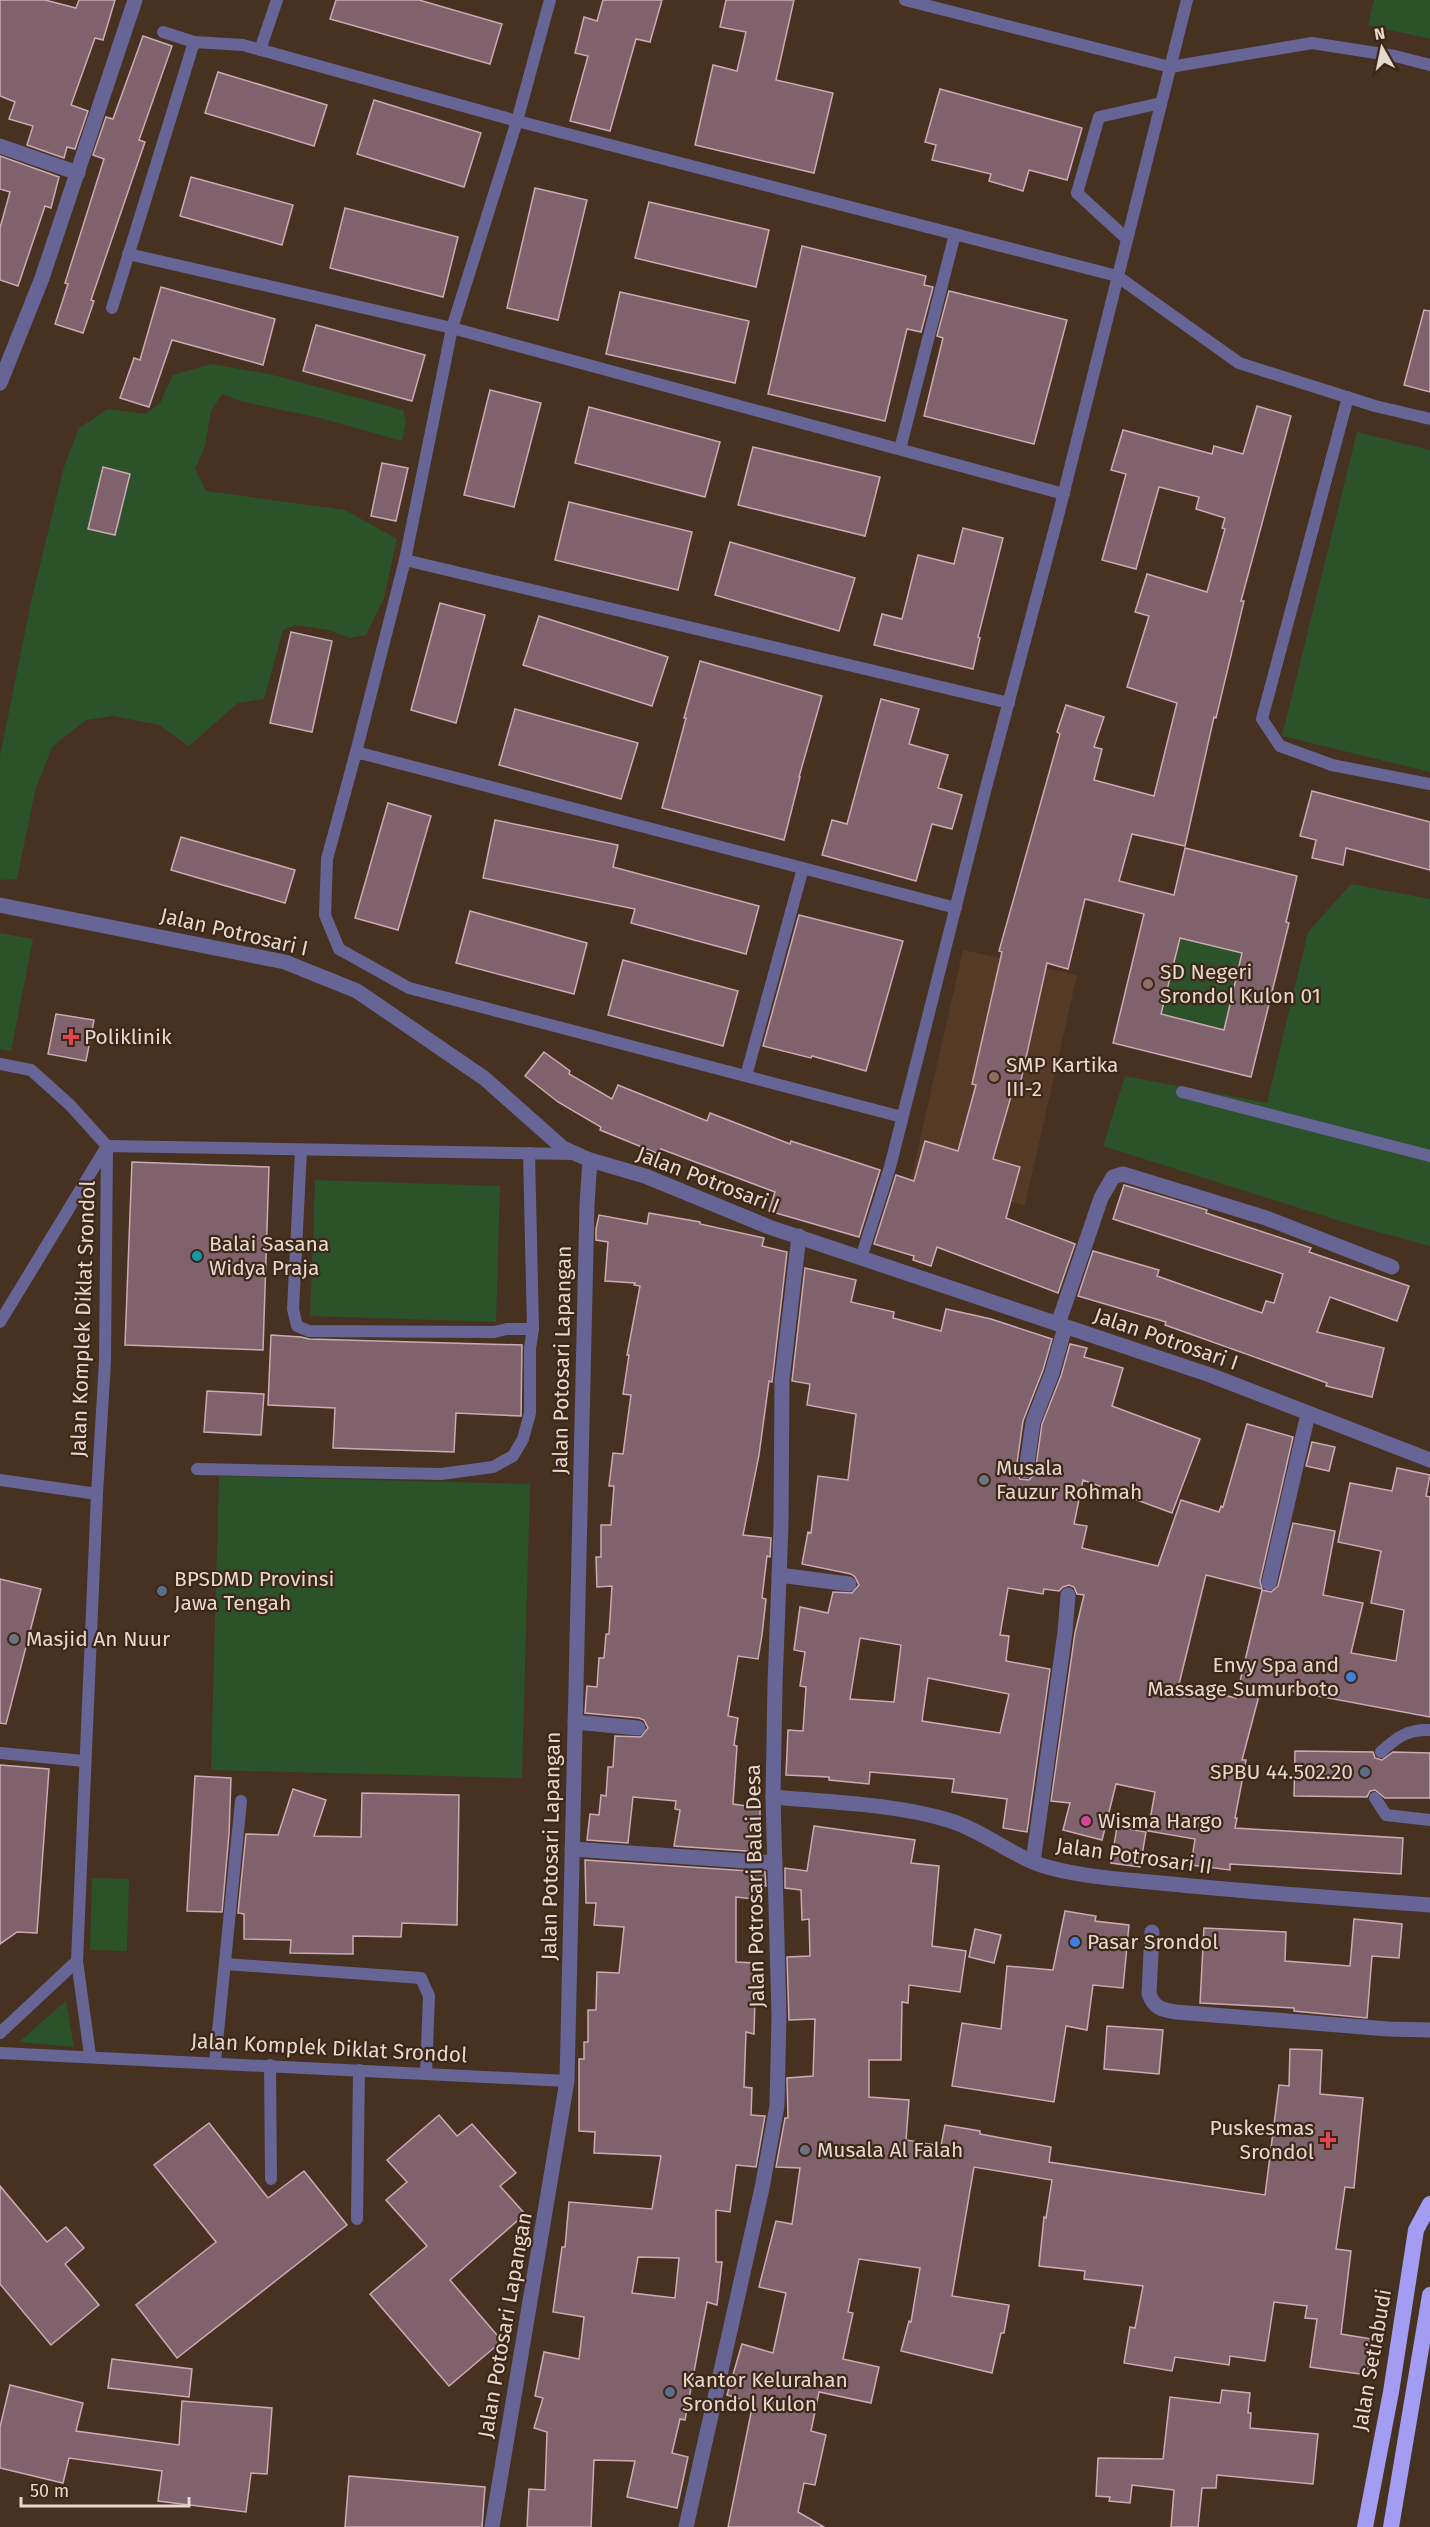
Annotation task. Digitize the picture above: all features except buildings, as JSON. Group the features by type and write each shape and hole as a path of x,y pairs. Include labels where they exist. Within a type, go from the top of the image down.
{"highway":[{"name":"Jalan Setiabudi","path":"1365,2527 1391,2392 1416,2230 1430,2204"},
{"path":"1391,2527 1430,2295"}],"street":[{"path":"0,383 42,278 135,0"},
{"path":"0,146 78,172"},
{"name":"Jalan Potrosari I","path":"0,904 285,962 323,975 357,992 474,1071 563,1148 583,1157 645,1176 769,1227 1210,1375 1430,1460"},
{"name":"Jalan Potosari Lapangan","path":"492,2527 567,2081 587,1204 583,1157"},
{"path":"1026,1471 1033,1422 1052,1373 1062,1325 1104,1191 1113,1177 1123,1174 1266,1218 1392,1267"},
{"name":"Jalan Potrosari Balai Desa","path":"686,2527 762,2188 777,2106 779,2015 773,1797 782,1380 799,1236"},
{"path":"1269,1583 1308,1414"},
{"path":"779,1575 849,1584"},
{"path":"1033,1862 1065,1632 1068,1595"},
{"path":"575,1722 638,1728"},
{"name":"Jalan Potrosari II","path":"773,1797 922,1814 960,1825 1017,1856 1033,1862 1091,1876 1255,1893 1430,1905"},
{"path":"572,1849 775,1863"},
{"path":"1152,1932 1149,1994 1153,2003 1160,2008 1176,2012 1388,2029 1430,2030"}],"lane":[{"path":"260,50 277,0"},
{"path":"550,0 517,121 452,328 405,560 327,859 325,915 339,949 410,988 902,1118"},
{"path":"905,0 1170,66 1312,43 1430,65"},
{"path":"861,1258 890,1167 1064,494 1187,0"},
{"path":"163,32 194,42 243,45 517,121 1117,276 1239,363 1348,397 1430,419"},
{"path":"112,308 194,42"},
{"path":"1126,239 1077,193 1099,117 1161,103"},
{"path":"900,449 955,234"},
{"path":"128,254 452,328 1064,494"},
{"path":"1348,397 1262,719 1280,746 1332,765 1430,784"},
{"path":"405,560 1009,703"},
{"path":"356,752 956,908"},
{"path":"746,1076 803,868"},
{"path":"0,1064 31,1070 70,1105 107,1146 529,1152 583,1157"},
{"path":"1182,1092 1430,1156"},
{"name":"Jalan Komplek Diklat Srondol","path":"0,1322 107,1146"},
{"name":"Jalan Komplek Diklat Srondol","path":"90,2055 76,1961 105,1360 107,1146"},
{"path":"301,1150 293,1309 297,1326 309,1331 494,1332 507,1329 533,1329"},
{"path":"197,1469 441,1474 493,1467 513,1456 523,1439 530,1413 530,1348 533,1329 529,1152"},
{"path":"0,1480 97,1494"},
{"path":"1381,1752 1397,1736 1415,1729 1430,1730"},
{"path":"0,1753 84,1761"},
{"path":"1375,1797 1386,1815 1430,1820"},
{"path":"215,2062 241,1801"},
{"path":"0,2033 76,1961"},
{"path":"225,1964 421,1978 429,1996 426,2073"},
{"name":"Jalan Komplek Diklat Srondol","path":"0,2053 90,2055 567,2081"},
{"path":"270,2065 271,2179"},
{"path":"357,2219 359,2070"}],"shaded area":[{"name":"SMP Kartika III-2","path":"963,950 1077,975 1025,1205 911,1179"}],"green space":[{"path":"1374,0 1430,0 1430,39 1368,25"},
{"path":"211,364 269,374 403,410 406,422 402,441 320,418 240,401 222,394 211,411 205,446 195,469 206,491 345,510 397,539 384,598 366,635 350,638 329,630 295,625 283,630 264,699 238,703 189,746 159,725 113,716 86,720 52,747 35,791 17,879 0,880 0,756 32,597 64,467 79,428 108,409 146,414 160,403 173,375"},
{"path":"1357,432 1430,450 1430,772 1282,736"},
{"path":"1351,884 1430,899 1430,1246 1353,1225 1103,1146 1125,1076 1267,1103 1308,932"},
{"path":"0,933 33,939 11,1051 0,1049"},
{"path":"1180,938 1242,953 1224,1030 1161,1014"},
{"path":"315,1180 500,1186 496,1322 310,1316"},
{"path":"219,1476 530,1484 522,1778 211,1770"},
{"path":"92,1878 129,1879 127,1951 90,1950"},
{"path":"66,2001 74,2047 19,2042"}],"place":[{"name":"SD Negeri Srondol Kulon 01","path":"1148,984"},
{"name":"Poliklinik","path":"71,1037"},
{"name":"SMP Kartika III-2","path":"994,1077"},
{"name":"Balai Sasana Widya Praja","path":"197,1256"},
{"name":"Musala Fauzur Rohmah","path":"984,1480"},
{"name":"BPSDMD Provinsi Jawa Tengah","path":"162,1591"},
{"name":"Masjid An Nuur","path":"14,1639"},
{"name":"Envy Spa and Massage Sumurboto","path":"1351,1677"},
{"name":"SPBU 44.502.20","path":"1365,1772"},
{"name":"Wisma Hargo","path":"1086,1821"},
{"name":"Pasar Srondol","path":"1075,1942"},
{"name":"Puskesmas Srondol","path":"1328,2140"},
{"name":"Musala Al Falah","path":"805,2150"},
{"name":"Kantor Kelurahan Srondol Kulon","path":"670,2392"}]}
